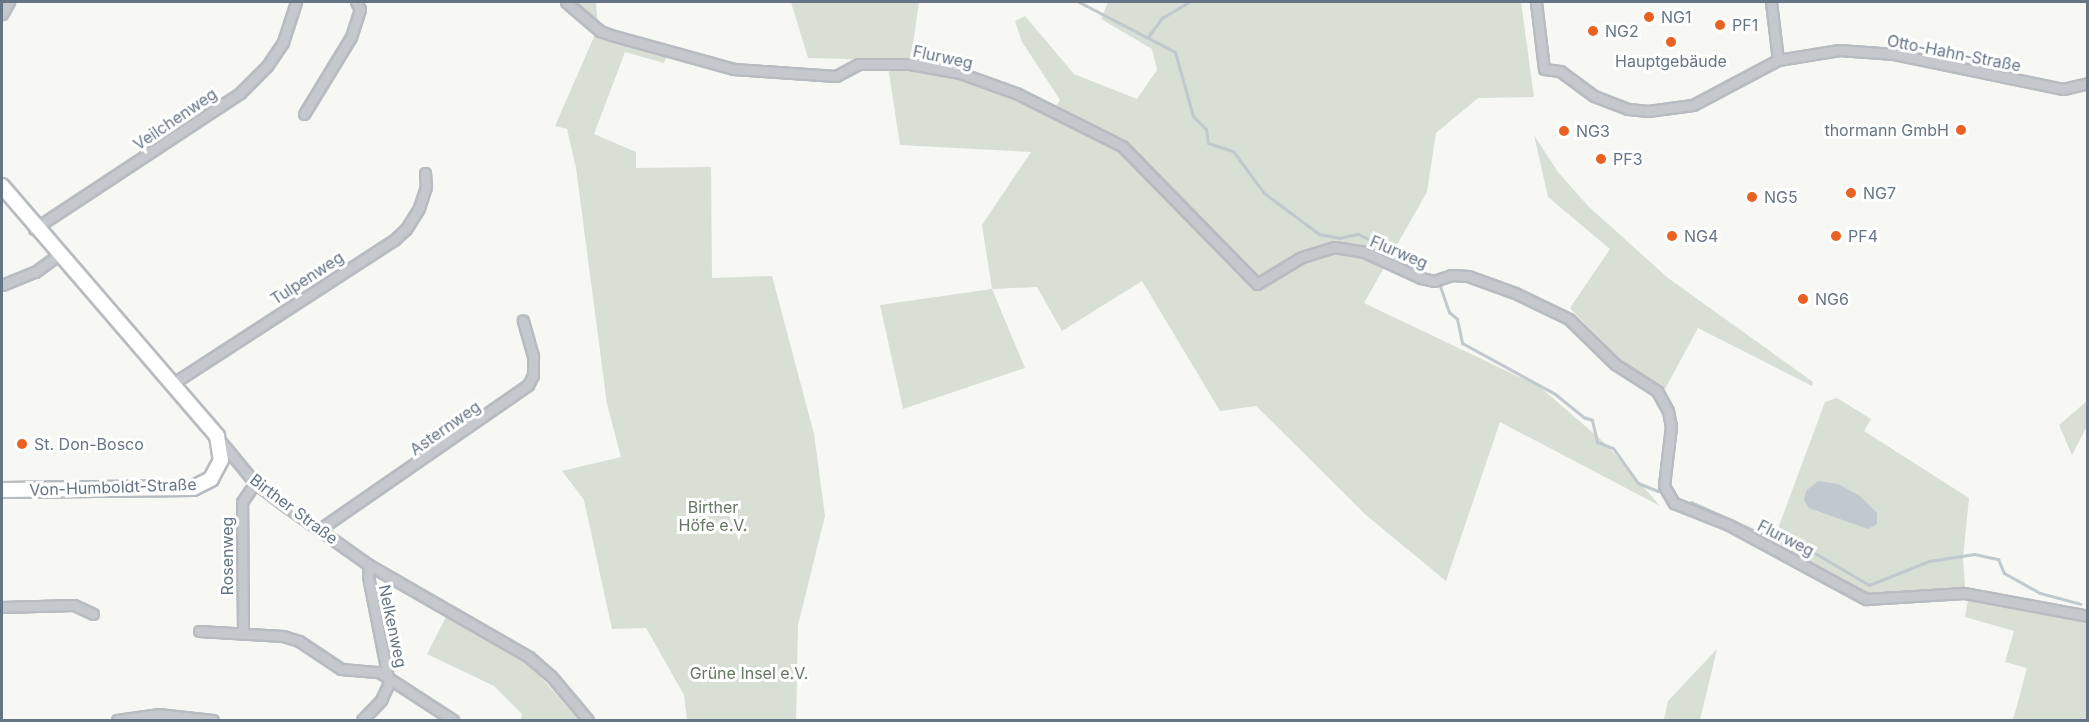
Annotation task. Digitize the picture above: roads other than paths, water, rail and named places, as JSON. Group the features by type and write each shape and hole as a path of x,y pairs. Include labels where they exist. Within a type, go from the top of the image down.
{"street":[{"path":"2,14 9,2"},
{"name":"Veilchenweg","path":"34,228 240,93 267,66 283,42 296,2"},
{"path":"304,114 351,37 360,9 356,2"},
{"name":"Flurweg","path":"566,2 611,35 734,69 836,76 859,64 910,64 960,73 1016,93 1122,146 1257,284 1302,257 1334,247 1364,252 1421,278 1434,281 1451,275 1468,276 1515,293 1569,319 1615,364 1658,391 1668,411 1671,426 1664,486 1674,503 1728,525 1866,599 1964,593 2088,616"},
{"path":"1536,2 1544,69 1560,71 1594,96 1628,109 1648,111 1693,105 1778,60 1771,2"},
{"name":"Otto-Hahn-Straße","path":"1778,60 1850,51 1894,54 2063,89 2088,83"},
{"name":"Tulpenweg","path":"172,384 400,235 419,208 426,188 425,173"},
{"name":"Birther Straße","path":"2,186 34,228 172,384 255,483 369,565 529,657 551,676 588,720"},
{"path":"2,285 35,272 58,255"},
{"name":"Asternweg","path":"320,529 528,385 533,357 523,321"},
{"name":"Von-Humboldt-Straße","path":"2,490 202,486 218,471 221,448 217,436"},
{"name":"Rosenweg","path":"243,634 242,502 255,483"},
{"name":"Nelkenweg","path":"362,720 381,700 389,678 368,576 369,565"},
{"path":"2,607 74,605 93,614"},
{"path":"199,631 284,636 299,641 341,669 379,672 453,720"},
{"path":"117,720 158,714 213,720"}],"waterway":[{"path":"1079,2 1175,52 1193,116 1206,129 1208,143 1233,151 1264,193 1319,234 1339,238 1358,234 1381,245 1395,258"},
{"path":"1148,37 1162,18 1189,2"},
{"path":"1440,286 1449,312 1457,319 1462,343 1555,394 1583,417 1592,420 1597,442 1613,448 1638,483 1658,491"},
{"path":"1691,502 1802,552 1813,552 1869,585 1929,561 1974,554 1998,559 2004,573 2040,593 2081,604"}],"place":[{"name":"NG1","path":"1649,17"},
{"name":"PF1","path":"1720,25"},
{"name":"NG2","path":"1593,31"},
{"name":"Hauptgebäude","path":"1671,42"},
{"name":"thormann GmbH","path":"1961,130"},
{"name":"NG3","path":"1564,131"},
{"name":"PF3","path":"1601,159"},
{"name":"NG7","path":"1851,193"},
{"name":"NG5","path":"1752,197"},
{"name":"NG4","path":"1672,236"},
{"name":"PF4","path":"1836,236"},
{"name":"NG6","path":"1803,299"},
{"name":"St. Don-Bosco","path":"22,444"}],"park label":[{"name":"Birther Höfe e.V.","path":"713,516"},
{"name":"Grüne Insel e.V.","path":"749,673"}]}
